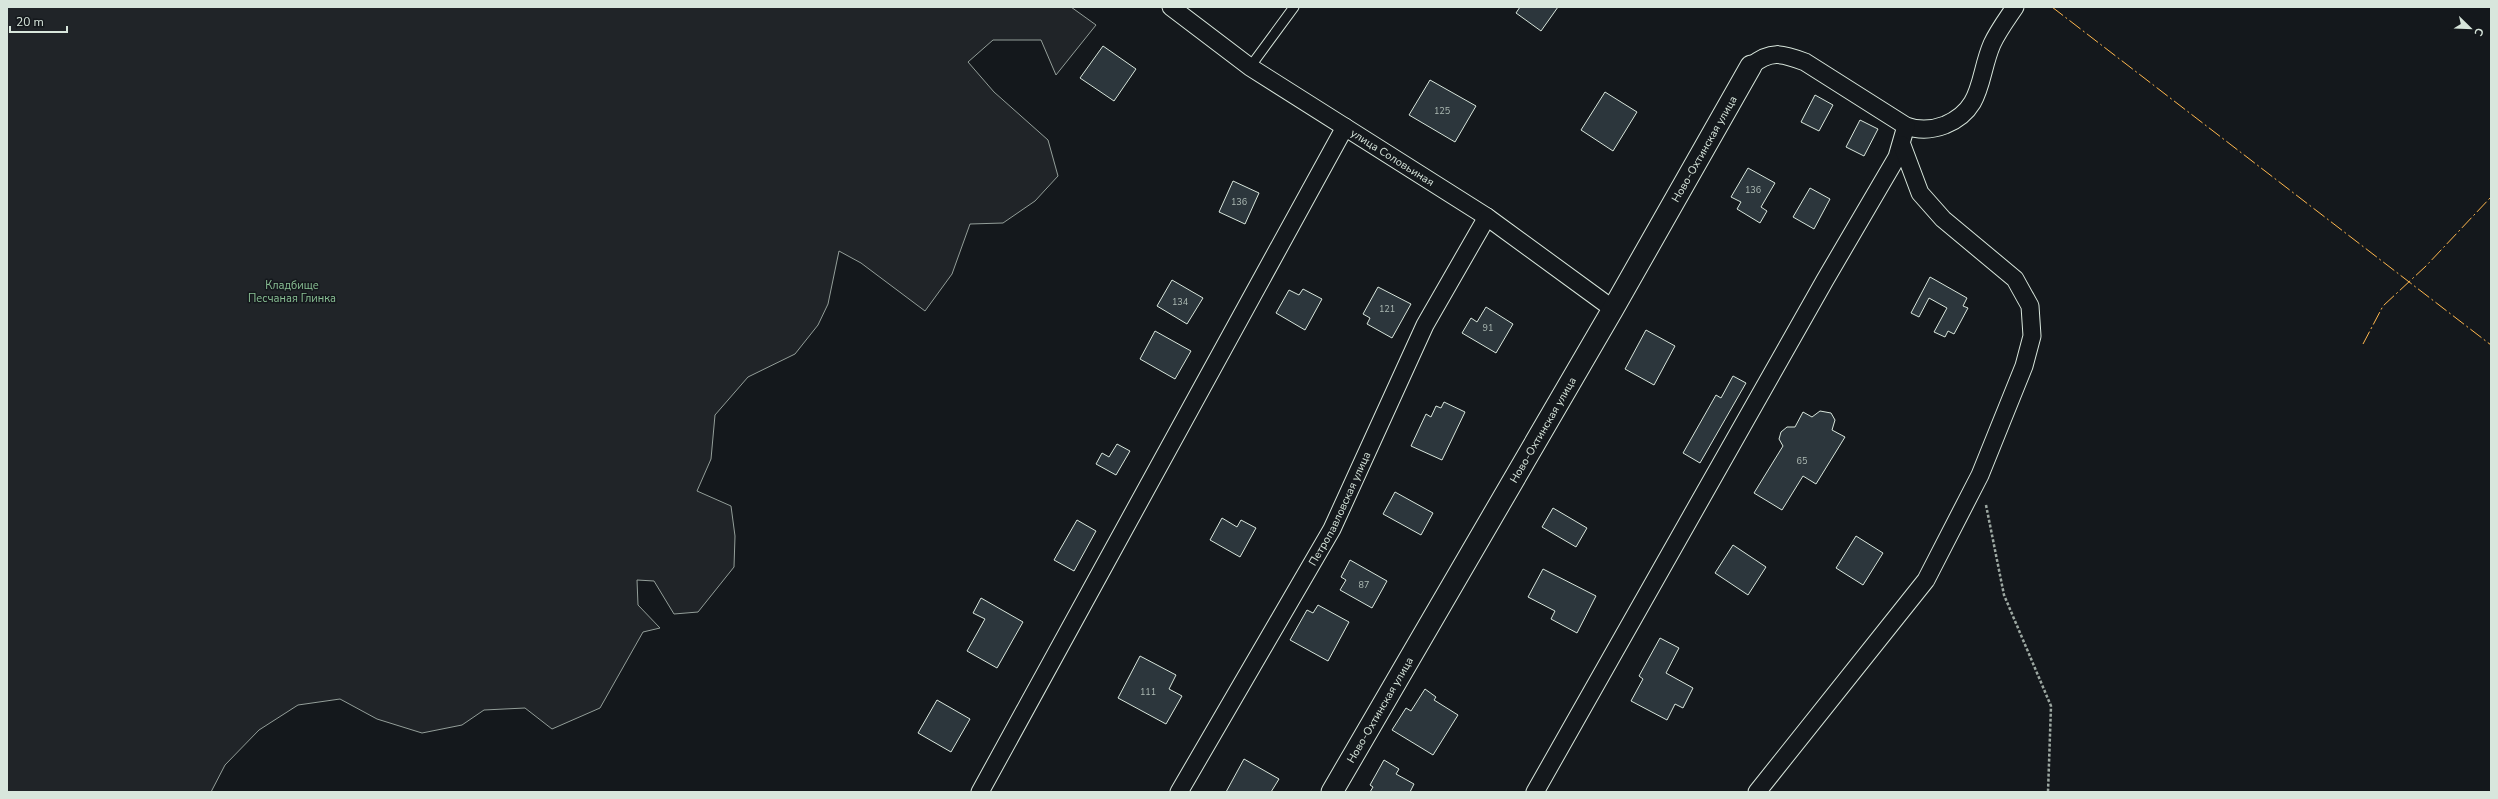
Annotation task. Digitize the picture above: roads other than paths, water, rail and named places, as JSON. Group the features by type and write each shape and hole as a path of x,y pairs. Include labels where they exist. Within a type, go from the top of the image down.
{"street":[{"name":"улица Соловьиная","path":"1171,7 1250,66 1487,217 1613,309"},
{"path":"1751,66 1762,56 1774,54 1788,56 1805,62 1906,126 1918,130 1935,129 1953,122 1970,109 1980,86 1992,44 2015,7"},
{"name":"Ново-Охтинская улица","path":"1332,792 1613,309 1751,66"},
{"path":"1535,792 1825,280 1897,157 1902,145 1906,126"},
{"path":"980,792 1345,127"},
{"path":"1757,792 1926,580 1980,475 2024,366 2032,336 2030,306 2015,279 1943,219 1920,193 1902,145"},
{"name":"Петропавловская улица","path":"1179,792 1332,530 1425,325 1487,217"}],"lane":[{"path":"1250,66 1294,7"}],"park label":[{"name":"Кладбище Песчаная Глинка","path":"292,291"}]}
